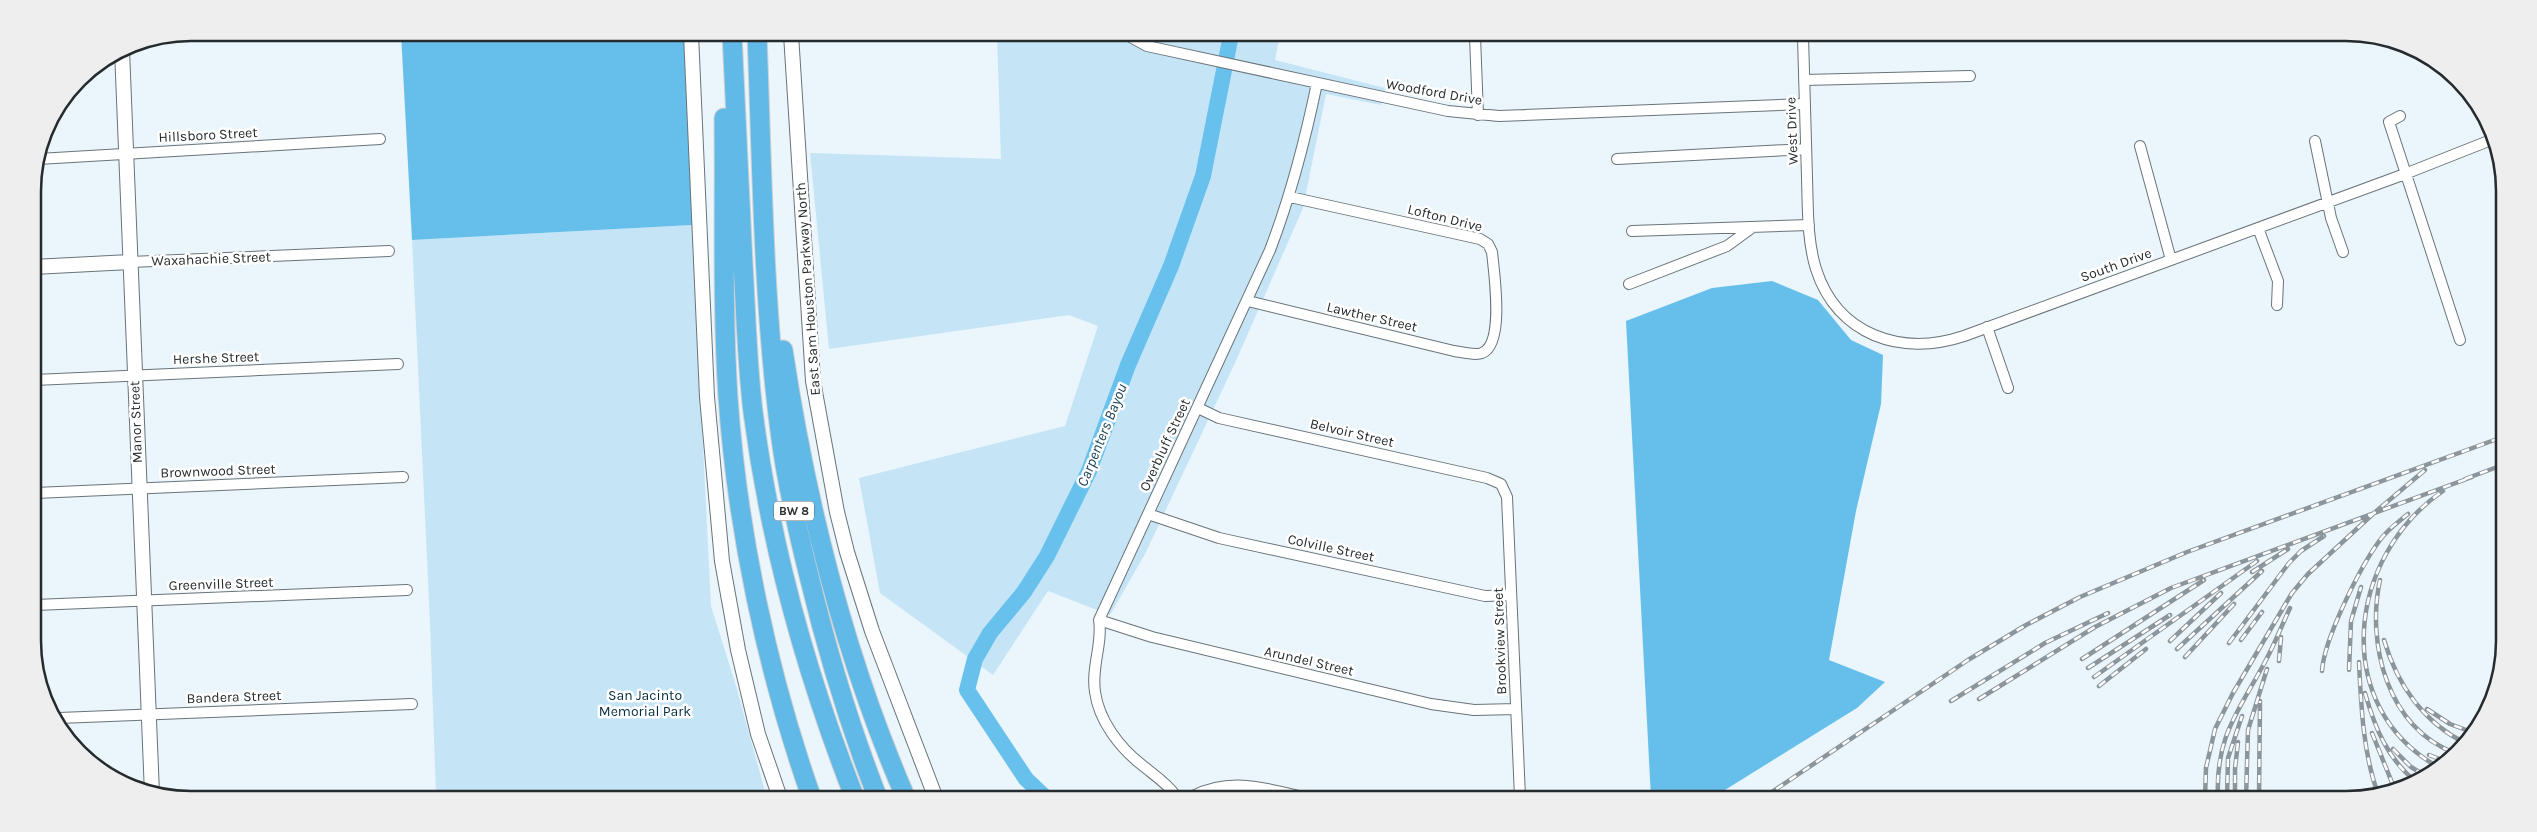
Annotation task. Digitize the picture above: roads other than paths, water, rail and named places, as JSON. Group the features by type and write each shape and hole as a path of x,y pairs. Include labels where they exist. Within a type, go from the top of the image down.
{"highway":[{"path":"721,41 728,397 737,472 753,573 786,712 809,791"},
{"name":"BW 8","path":"732,41 748,368 760,455 772,524 791,604 837,753 852,791"},
{"name":"BW 8","path":"757,41 764,215 774,376 789,489 832,665 848,718 875,791"},
{"path":"764,215 785,364 814,509 832,586 866,699 903,791"}],"main road":[{"path":"691,41 707,397 722,560 738,650 756,724 777,791"},
{"name":"East Sam Houston Parkway North","path":"791,41 813,381 837,512 847,552 872,631 933,791"},
{"name":"Manor Street","path":"122,58 152,786"},
{"name":"Waxahachie Street","path":"42,267 130,262"}],"street":[{"name":"Woodford Drive","path":"1138,41 1147,46 1204,59 1448,111 1478,115 1499,116 1805,104"},
{"path":"1475,41 1478,115"},
{"name":"West Drive","path":"1803,41 1809,225"},
{"path":"1804,80 1970,76"},
{"name":"Overbluff Street","path":"1170,791 1120,744 1104,716 1095,693 1095,657 1101,632 1099,620 1270,250 1290,197 1303,151 1316,83"},
{"path":"2400,116 2389,122 2460,340"},
{"name":"Hillsboro Street","path":"45,159 380,139"},
{"path":"2315,141 2331,218 2343,252"},
{"name":"South Drive","path":"1809,225 1812,254 1820,281 1837,308 1859,328 1888,340 1914,344 1953,340 2405,174 2487,141"},
{"path":"2140,146 2171,260"},
{"path":"1617,159 1806,149"},
{"name":"Lofton Drive","path":"1290,197 1480,239 1488,244 1492,252 1497,330 1489,348"},
{"path":"1632,231 1809,225"},
{"path":"1628,284 1727,246 1753,228"},
{"path":"2258,228 2278,281 2277,305"},
{"name":"Waxahachie Street","path":"130,262 390,251"},
{"name":"Lawther Street","path":"1248,301 1454,351 1480,354 1489,348"},
{"path":"1987,327 2008,388"},
{"name":"Hershe Street","path":"42,380 398,364"},
{"name":"Belvoir Street","path":"1198,408 1219,418 1487,478 1501,484"},
{"name":"Brownwood Street","path":"41,493 403,477"},
{"name":"Brookview Street","path":"1501,484 1507,497 1520,790"},
{"name":"Colville Street","path":"1148,514 1219,538 1486,596 1511,595"},
{"name":"Greenville Street","path":"41,605 407,590"},
{"name":"Arundel Street","path":"1099,620 1152,638 1431,704 1474,710 1516,709"},
{"name":"Bandera Street","path":"63,718 412,704"},
{"path":"1205,791 1238,784 1271,791"}],"waterway":[{"name":"Carpenters Bayou","path":"1038,791 1026,779 967,690 975,659 990,633 1024,592 1047,556 1089,471 1128,365 1171,266 1203,176 1230,41"}],"railway":[{"path":"1774,790 1968,660 2026,625 2080,597 2187,552 2496,439"},
{"path":"2465,479 2496,467"},
{"path":"2205,790 2206,768 2215,729 2233,693 2292,593 2308,574 2374,513 2425,470"},
{"path":"1979,699 2095,627 2171,588 2472,477"},
{"path":"2433,763 2404,742 2380,709 2367,671 2364,631 2371,591 2386,553 2411,519 2443,491"},
{"path":"2322,671 2329,641 2353,585 2383,536 2408,514"},
{"path":"2229,643 2289,563 2301,551 2324,536"},
{"path":"2252,572 2288,549"},
{"path":"2094,677 2257,561"},
{"path":"2177,649 2262,571"},
{"path":"2082,659 2204,580"},
{"path":"2380,580 2376,605 2376,631 2380,657 2387,682 2398,705 2413,725 2432,741 2449,750"},
{"path":"2349,670 2351,621 2361,587"},
{"path":"2170,641 2221,593"},
{"path":"2185,657 2234,604"},
{"path":"2218,790 2220,758 2224,741 2230,726 2269,654 2290,608"},
{"path":"2241,640 2262,612"},
{"path":"1951,701 2045,643 2108,613"},
{"path":"2088,668 2170,615"},
{"path":"2279,661 2281,637"},
{"path":"2384,640 2396,672 2414,700 2436,724 2459,740"},
{"path":"2099,686 2146,649"},
{"path":"2359,662 2366,746 2376,788"},
{"path":"2246,790 2248,730 2267,669"},
{"path":"2365,693 2383,742 2397,763 2409,776"},
{"path":"2259,790 2260,701"},
{"path":"2427,709 2450,724 2466,730"},
{"path":"2227,790 2228,758 2242,716"},
{"path":"2372,733 2392,783"},
{"path":"2235,790 2238,742"},
{"path":"2393,749 2411,767 2419,772"},
{"path":"2429,755 2439,759"}],"park label":[{"name":"San Jacinto Memorial Park","path":"645,704"}]}
